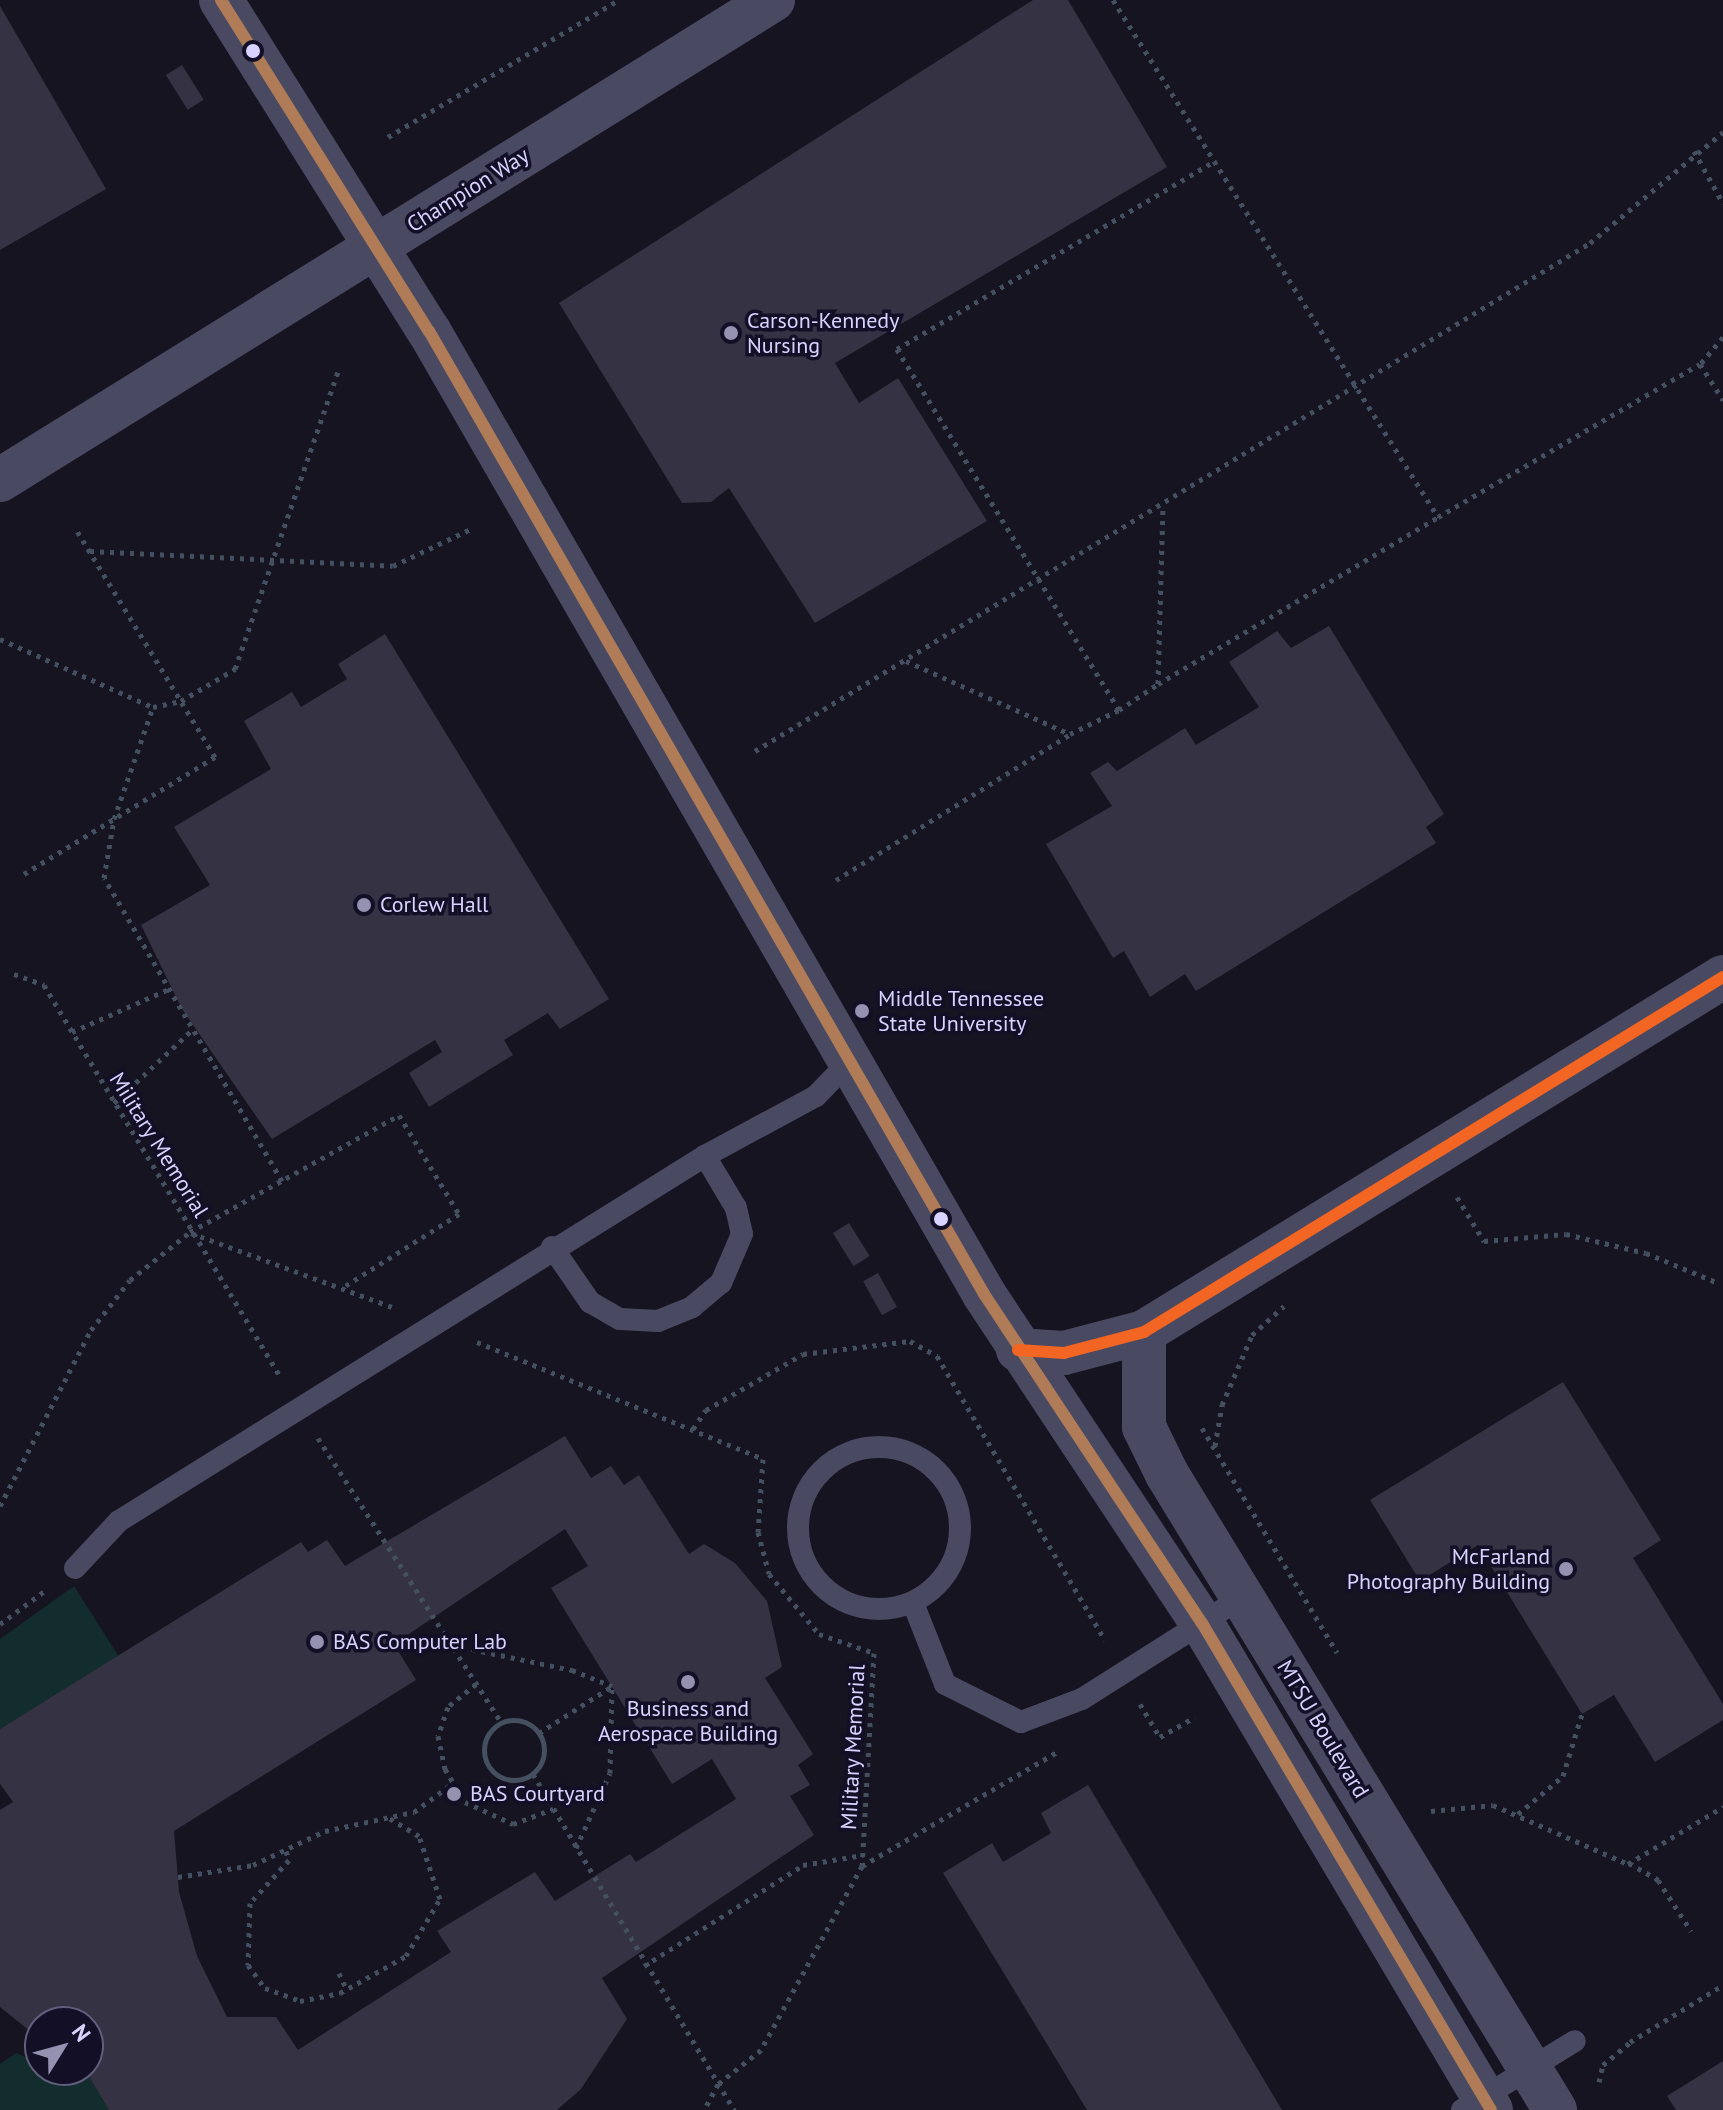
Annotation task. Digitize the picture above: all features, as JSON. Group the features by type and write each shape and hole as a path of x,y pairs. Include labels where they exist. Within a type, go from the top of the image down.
{"street":[{"path":"221,0 378,247 848,1063 1018,1350 1202,1623 1479,2106"},
{"name":"Champion Way","path":"0,480 773,0"},
{"path":"1018,1350 1064,1353 1144,1332 1723,977"},
{"name":"MTSU Boulevard","path":"1144,1332 1144,1427 1243,1597 1555,2110"}],"lane":[{"path":"75,1568 119,1521 552,1247 705,1156 816,1096 848,1063"},
{"path":"552,1247 590,1302 620,1319 658,1321 692,1307 721,1283 742,1234 736,1208 705,1156"},
{"path":"860,1449 912,1454 951,1490 960,1542 951,1567 913,1603 887,1610 835,1597 802,1555 802,1502 815,1478 860,1449"},
{"path":"913,1603 945,1684 1021,1722 1124,1673 1243,1597"},
{"path":"1479,2106 1530,2068 1575,2041"}],"path":[{"path":"388,137 619,0"},
{"path":"1113,0 1438,517"},
{"path":"755,751 1590,243 1694,151 1723,132"},
{"path":"1694,151 1723,203"},
{"path":"1119,710 897,349 1213,162"},
{"path":"836,880 1070,734 1119,710 1438,517 1700,364 1723,337"},
{"path":"1700,364 1723,400"},
{"path":"0,639 153,707 181,701 235,669 339,369"},
{"path":"1158,684 1163,504"},
{"path":"24,874 215,757 75,528"},
{"path":"89,551 269,564 393,566 473,528"},
{"path":"906,661 1070,734"},
{"path":"153,707 114,819 104,878 282,1181"},
{"name":"Military Memorial","path":"14,974 44,985 190,1232 397,1309"},
{"path":"72,1032 169,989"},
{"path":"114,1103 193,1029"},
{"path":"0,1506 91,1330 130,1280 190,1232 399,1115 459,1214 342,1288"},
{"path":"1450,1186 1484,1241 1566,1234 1646,1253 1716,1282"},
{"path":"190,1232 286,1386"},
{"path":"1214,1447 1222,1405 1252,1335 1292,1299"},
{"name":"Military Memorial","path":"463,1336 763,1459 758,1532 769,1574 819,1634 874,1653 862,1866 761,2050 718,2084"},
{"path":"693,1429 706,1410 803,1354 898,1341 937,1356 1160,1737 1195,1717"},
{"path":"1194,1414 1342,1660"},
{"path":"313,1431 501,1722"},
{"path":"0,1624 75,1568"},
{"path":"451,1645 572,1670 612,1686"},
{"path":"476,1684 448,1707 438,1736 453,1783 465,1802 513,1824 553,1809"},
{"path":"539,1733 612,1686"},
{"path":"576,1848 610,1773 612,1686"},
{"path":"1127,1712 1140,1704"},
{"path":"1518,1815 1563,1776 1582,1714"},
{"path":"520,1720 539,1733 544,1758 533,1774 514,1780 488,1766 484,1746 501,1722 520,1720"},
{"path":"862,1866 1073,1743"},
{"path":"533,1774 644,1966 734,2110"},
{"path":"178,1877 253,1865 325,1831 414,1812 453,1783"},
{"path":"1423,1797 1440,1824"},
{"path":"1431,1811 1493,1805 1629,1863 1658,1880 1691,1931"},
{"path":"1629,1863 1723,1807"},
{"path":"286,1851 289,1860 250,1903 248,1965 265,1988 300,2001 347,1990 406,1956 440,1899 419,1836 386,1816"},
{"path":"644,1966 803,1865 863,1855"},
{"path":"339,1973 347,1990"},
{"path":"1599,2082 1603,2065 1630,2042 1723,1985"},
{"path":"704,2110 718,2084"}],"green space":[{"path":"74,1586 119,1657 0,1729 0,1639"},
{"path":"16,2053 24,2056 24,2086 95,2086 109,2110 0,2110 0,2064"}],"building":[{"name":"Carson-Kennedy Nursing","path":"1033,0 1068,0 1167,167 835,363 859,403 898,378 987,521 815,623 729,488 711,502 682,503 559,303"},
{"path":"0,6 106,189 0,250"},
{"path":"182,65 204,100 188,110 166,75"},
{"path":"1329,626 1444,814 1426,827 1436,843 1196,991 1185,974 1150,997 1124,951 1113,958 1046,844 1112,806 1090,773 1108,762 1117,771 1185,728 1196,745 1259,707 1229,662 1277,631 1291,648"},
{"name":"Corlew Hall","path":"385,634 609,999 560,1029 548,1013 504,1040 513,1055 429,1107 409,1073 442,1052 435,1040 272,1139 182,1009 141,925 210,885 174,827 271,769 244,721 292,692 301,707 347,679 338,664"},
{"path":"849,1223 870,1256 854,1266 833,1233"},
{"path":"878,1273 897,1307 882,1315 863,1281"},
{"name":"McFarland Photography Building","path":"1563,1382 1661,1540 1633,1558 1723,1704 1723,1720 1655,1762 1614,1695 1582,1714 1478,1545 1420,1581 1370,1500"},
{"path":"565,1436 591,1478 611,1466 624,1485 639,1475 689,1554 704,1544 735,1563 767,1601 782,1667 765,1678 813,1754 798,1765 810,1785 790,1796 814,1835 602,1978 627,2019 581,2089 557,2110 109,2110 95,2086 104,2086 104,2006 24,2006 24,2026 0,2007 0,1810 13,1802 0,1784 0,1729 301,1542 308,1552 327,1540 345,1566","holes":["565,1529 588,1566 551,1588 672,1784 712,1759 736,1799 636,1862 630,1854 555,1901 535,1872 437,1931 451,1952 298,2050 276,2017 227,2017 197,1956 179,1892 174,1831 416,1680 394,1644"]},
{"path":"1088,1785 1282,2110 1087,2110 943,1873 992,1843 1003,1862 1051,1833 1041,1813"},
{"path":"1723,2061 1723,2110 1676,2110 1667,2096"}],"transit line":[{"path":"221,0 429,331 984,1294 1202,1623 1491,2110"},
{"path":"1018,1350 1064,1353 1144,1332 1723,977"}],"place":[{"name":"Carson-Kennedy Nursing","path":"731,333"},
{"name":"Corlew Hall","path":"364,905"},
{"name":"Middle Tennessee State University","path":"862,1011"},
{"name":"McFarland Photography Building","path":"1566,1569"},
{"name":"BAS Computer Lab","path":"317,1642"},
{"name":"Business and Aerospace Building","path":"688,1682"},
{"name":"BAS Courtyard","path":"454,1794"}]}
